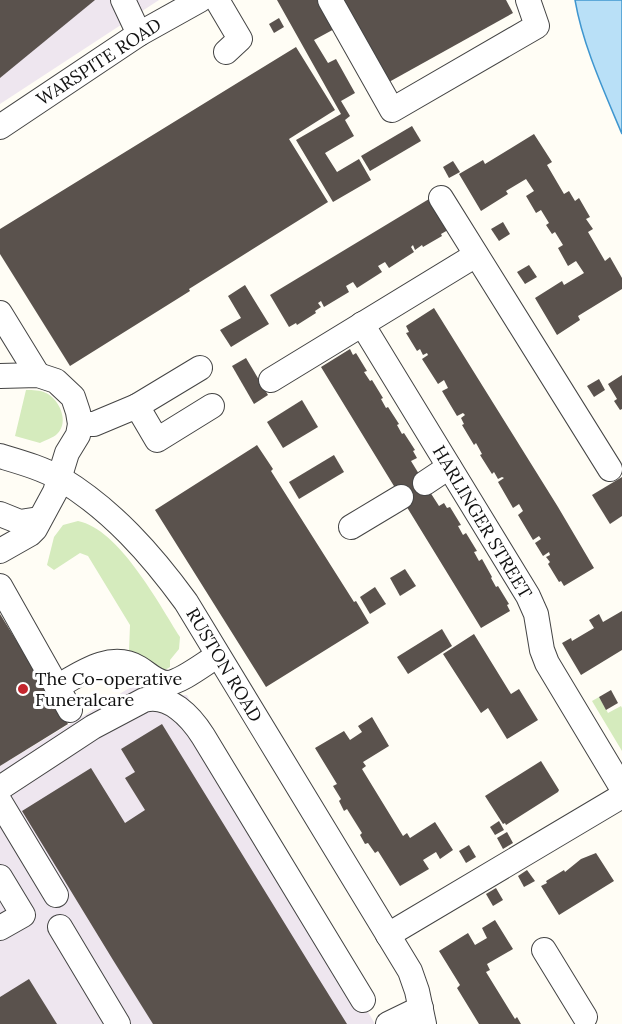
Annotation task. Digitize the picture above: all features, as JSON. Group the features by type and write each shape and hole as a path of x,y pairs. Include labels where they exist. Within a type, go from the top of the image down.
{"street":[{"path":"123,0 139,34"},
{"name":"WARSPITE ROAD","path":"0,127 139,34 200,0"},
{"path":"217,0 240,39 226,52"},
{"path":"330,0 392,110 537,26 528,0"},
{"path":"441,198 610,469"},
{"path":"271,380 476,255"},
{"path":"0,313 38,375"},
{"name":"HARLINGER STREET","path":"362,324 528,596 542,611 542,650 547,663 622,788"},
{"path":"80,424 94,424 137,406 200,368"},
{"path":"0,376 38,375 56,381 73,397 80,424 78,435 67,453 50,502 35,529 0,551"},
{"path":"137,406 157,440 212,406"},
{"name":"RUSTON ROAD","path":"0,456 30,465 59,478 114,518 150,554 186,602 410,971 422,1016"},
{"path":"424,483 449,467"},
{"path":"351,527 401,497"},
{"path":"0,514 20,522 39,519"},
{"path":"0,586 70,710"},
{"path":"57,687 96,665 108,662 138,667 152,678 167,683 177,680 217,656"},
{"path":"0,788 93,727 144,700 159,700 185,712 203,735 363,1000"},
{"path":"388,935 622,796"},
{"path":"0,802 56,895"},
{"path":"0,877 23,915 0,928"},
{"path":"60,927 118,1024"},
{"path":"544,951 585,1017"},
{"path":"388,1024 422,1016"}],"shaded area":[{"path":"0,0 159,0 0,104"},
{"path":"141,681 176,695 187,695 375,1024 0,1024 0,766"}],"green space":[{"path":"26,390 39,391 51,396 59,405 63,417 61,429 40,443 15,436"},
{"path":"78,521 93,527 123,553 161,606 180,637 179,649 170,660 170,667 165,670 129,651 130,625 88,556 80,553 54,570 47,565 54,537 63,525"},
{"path":"599,697 608,713 621,706 622,708 622,751 592,701"}],"water":[{"path":"575,0 622,0 622,134 589,51"}],"building":[{"path":"0,0 95,0 0,78"},
{"path":"277,0 322,0 338,27 314,40 328,63 336,59 355,93 341,101 350,116 345,120 354,136 325,153 337,172 359,159 371,180 333,202 296,140 341,114"},
{"path":"342,0 506,0 513,13 389,82"},
{"path":"279,18 284,27 274,33 269,24"},
{"path":"296,47 335,110 289,139 328,202 70,366 0,254 0,229"},
{"path":"412,126 421,141 370,171 361,156"},
{"path":"534,134 552,162 547,165 564,194 569,191 575,201 579,198 590,217 586,219 593,229 588,232 605,261 610,257 622,278 622,289 578,316 580,320 557,335 535,298 562,281 564,285 584,273 576,261 568,266 558,248 563,245 555,232 552,234 546,225 549,223 541,210 536,213 526,196 534,191 526,179 506,191 508,194 481,211 459,174 483,160 485,164"},
{"path":"453,161 460,172 449,178 443,167"},
{"path":"429,199 448,230 441,234 442,236 415,250 413,245 411,247 414,252 389,268 385,262 378,266 382,272 357,288 353,282 346,286 349,292 324,307 321,301 318,303 321,307 315,311 316,313 297,325 296,323 289,327 270,295"},
{"path":"503,222 510,234 499,241 491,229"},
{"path":"529,265 537,277 525,284 517,272"},
{"path":"245,285 269,324 231,347 220,330 241,318 228,296"},
{"path":"434,308 594,568 564,586 548,564 550,562 546,557 550,555 549,552 543,556 535,543 541,539 539,536 533,540 518,515 523,511 519,504 513,508 498,482 504,478 498,479 494,472 492,474 480,455 482,454 476,443 474,445 462,425 464,424 461,418 465,415 463,413 457,416 442,391 448,388 444,380 438,384 422,359 428,355 427,353 423,355 420,349 417,351 406,333 409,332 406,326"},
{"path":"350,349 353,355 356,353 367,371 364,372 370,381 372,380 386,408 388,407 399,424 397,425 402,434 404,433 415,450 413,451 417,458 411,461 430,492 439,506 444,503 447,508 450,507 461,525 458,526 463,535 466,533 477,551 474,552 479,561 482,559 496,587 498,586 509,604 507,605 510,611 481,628 321,367"},
{"path":"246,358 268,395 254,404 232,366"},
{"path":"622,375 622,409 620,410 614,401 617,399 608,384"},
{"path":"599,379 605,390 594,397 587,386"},
{"path":"302,400 318,427 283,448 267,422"},
{"path":"257,445 273,469 271,471 369,623 266,687 155,510"},
{"path":"334,455 344,472 299,499 289,482"},
{"path":"622,477 622,516 610,524 592,495"},
{"path":"405,569 416,586 400,596 390,578"},
{"path":"375,587 386,604 370,614 360,597"},
{"path":"622,611 622,650 581,675 562,643 571,638 572,641 594,628 589,620 599,614 603,622"},
{"name":"The Co-operative Funeralcare","path":"0,614 68,724 0,766"},
{"path":"442,629 452,646 408,674 397,657"},
{"path":"474,634 511,694 519,689 538,720 507,739 488,708 481,713 443,654"},
{"path":"611,690 618,703 606,710 599,697"},
{"path":"372,717 389,746 363,762 366,766 362,769 403,836 407,833 410,838 435,822 453,850 440,859 436,852 423,860 429,869 400,886 378,851 375,853 368,843 365,844 360,835 362,833 347,809 344,811 339,801 341,799 333,786 337,784 315,748 344,731 350,740 362,732 358,726"},
{"path":"162,724 347,1024 153,1024 113,960 22,811 91,768 125,823 145,810 125,778 135,772 121,749"},
{"path":"541,761 559,790 558,792 506,825 503,824 485,796"},
{"path":"499,821 504,830 495,835 490,827"},
{"path":"507,832 513,843 503,849 497,838"},
{"path":"469,845 476,857 466,863 459,851"},
{"path":"596,853 614,881 559,915 541,886 564,870 565,872 581,859"},
{"path":"527,870 535,881 524,887 518,876"},
{"path":"496,888 503,900 493,906 486,894"},
{"path":"495,920 513,949 487,964 490,970 486,972 515,1019 517,1017 521,1024 479,1024 457,988 460,985 439,951 468,933 475,945 487,938 482,928"},
{"path":"29,979 57,1024 0,1024 0,997"}],"place":[{"name":"The Co-operative Funeralcare","path":"23,689"}]}
